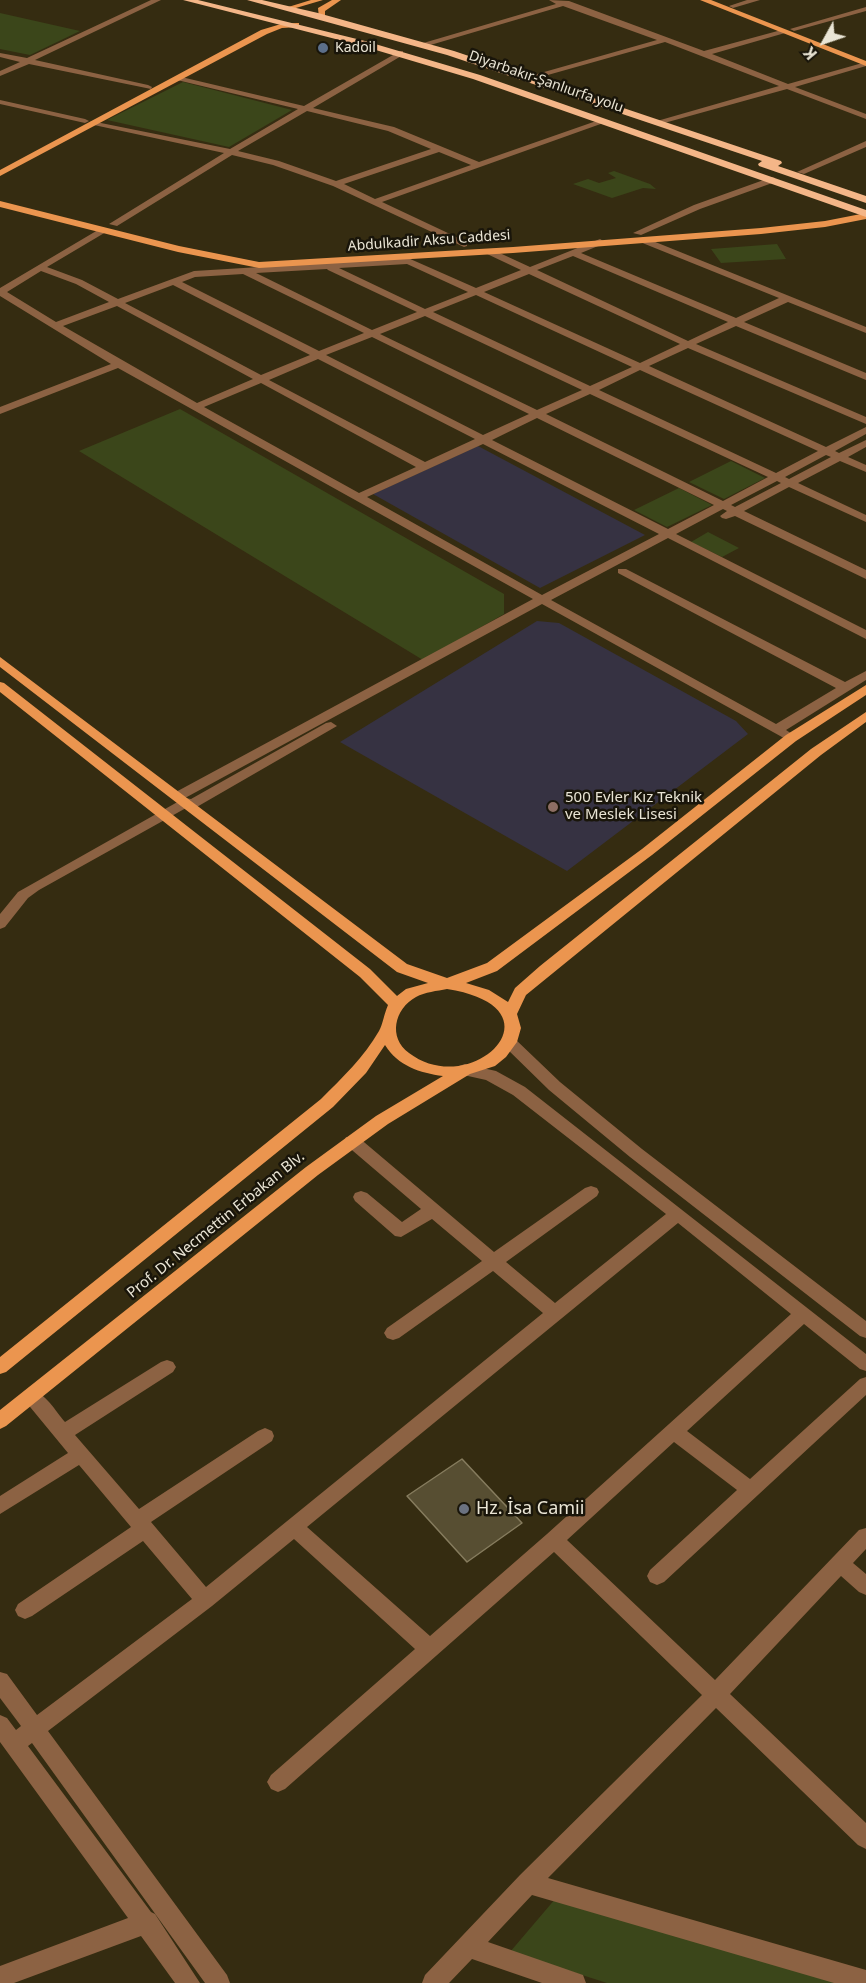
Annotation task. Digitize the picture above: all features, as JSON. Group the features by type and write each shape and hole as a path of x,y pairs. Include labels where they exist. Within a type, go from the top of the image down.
{"highway":[{"path":"187,0 296,25 400,53 605,121 866,215"},
{"name":"Diyarbakır-Şanlıurfa yolu","path":"211,0 391,46 500,79 866,209"},
{"name":"Diyarbakır-Şanlıurfa yolu","path":"231,0 351,29 483,67 866,200"},
{"path":"251,0 322,16 424,44 533,78 866,195"}],"main road":[{"path":"317,1 309,7 317,9 337,0"},
{"path":"704,0 865,62"},
{"path":"718,0 794,29 865,62"},
{"path":"289,8 317,1"},
{"path":"322,16 321,10 328,3"},
{"path":"0,165 263,27 266,23 262,17"},
{"path":"0,173 264,32 281,26 296,25"},
{"name":"Abdulkadir Aksu Caddesi","path":"0,195 244,256 296,256 464,244 780,229 834,217 866,215"},
{"name":"Abdulkadir Aksu Caddesi","path":"0,204 248,264 327,264 600,243 641,236"},
{"name":"Abdulkadir Aksu Caddesi","path":"834,217 844,207"},
{"path":"0,661 402,968 447,984 466,986 484,992 499,1002 509,1014 512,1028 509,1042 499,1054 491,1059 465,1070 443,1071 413,1062 392,1046 387,1031 388,1017 396,1004 409,994 427,987 447,984 492,967 647,852 791,738 866,689"},
{"path":"0,687 365,974 396,1004"},
{"path":"509,1014 520,992 553,964 816,752 866,716"},
{"name":"Prof. Dr. Necmettin Erbakan Blv.","path":"0,1367 327,1103 360,1070 387,1031"},
{"name":"Prof. Dr. Necmettin Erbakan Blv.","path":"0,1421 352,1141 382,1120 465,1070"}],"street":[{"path":"0,74 157,0"},
{"path":"553,0 704,54 866,117"},
{"path":"424,44 578,0"},
{"path":"734,6 756,0"},
{"path":"794,29 866,9"},
{"path":"704,54 782,31"},
{"path":"533,78 665,40"},
{"path":"114,224 400,53"},
{"path":"0,55 148,87"},
{"path":"660,123 865,62"},
{"path":"180,78 391,129 480,166"},
{"path":"0,102 84,121"},
{"path":"375,202 605,121"},
{"path":"94,123 231,152 276,164 336,184 464,244"},
{"path":"801,172 866,144"},
{"path":"336,184 439,149"},
{"path":"641,236 697,207 772,180"},
{"path":"103,230 0,292 54,326 196,407 791,738"},
{"path":"641,236 866,330"},
{"path":"196,407 316,356 600,243"},
{"path":"488,251 528,272 687,344 866,421"},
{"path":"573,253 866,376"},
{"path":"54,326 194,274 327,264 408,261 866,469"},
{"path":"327,264 866,519"},
{"path":"40,268 70,277 423,466"},
{"path":"244,271 866,575"},
{"path":"175,282 866,636"},
{"path":"359,497 788,298"},
{"path":"1,410 119,363"},
{"path":"0,924 28,891 185,801 446,661 548,602 730,509 789,483 866,430"},
{"path":"730,509 777,477 866,442"},
{"path":"548,602 621,571 674,538"},
{"path":"621,571 844,687"},
{"path":"776,730 866,675"},
{"path":"509,1042 568,1098 653,1167 866,1331"},
{"path":"465,1070 490,1075 506,1083 678,1214 866,1364"},
{"path":"352,1141 556,1314"},
{"path":"393,1333 591,1192"},
{"path":"361,1197 401,1231 433,1210"},
{"path":"14,1744 205,1600 678,1214"},
{"path":"278,1782 554,1540 803,1314"},
{"path":"63,1433 167,1367"},
{"path":"657,1576 866,1384"},
{"path":"32,1397 205,1600"},
{"path":"674,1432 751,1490"},
{"path":"25,1610 265,1436"},
{"path":"0,1506 81,1454"},
{"path":"294,1527 430,1649"},
{"path":"433,1983 528,1883 715,1695 866,1536"},
{"path":"554,1540 866,1838"},
{"path":"840,1563 866,1586"},
{"path":"0,1681 219,1983"},
{"path":"0,1725 147,1922 189,1983"},
{"path":"528,1883 866,1980"},
{"path":"0,1977 147,1922"},
{"path":"468,1946 574,1983"}],"shaded area":[{"path":"478,446 645,535 540,588 373,494"},
{"name":"500 Evler Kız Teknik ve Meslek Lisesi","path":"537,621 559,623 736,721 748,734 567,871 340,742"}],"green space":[{"path":"0,13 80,31 30,55 0,49"},
{"path":"183,82 292,110 229,147 107,120"},
{"path":"614,171 650,184 656,189 643,188 612,198 573,184 588,179 599,183 616,178 608,173"},
{"path":"777,244 786,259 721,263 711,249"},
{"path":"180,409 504,594 504,614 423,660 79,451"},
{"path":"731,461 765,478 724,499 689,482"},
{"path":"679,488 712,505 667,527 634,510"},
{"path":"708,532 739,548 722,557 691,542"},
{"path":"556,1898 848,1983 607,1983 510,1952"}],"building":[{"name":"Hz. İsa Camii","path":"462,1459 522,1523 467,1562 407,1496"}],"place":[{"name":"Kadoil","path":"323,48"},
{"name":"500 Evler Kız Teknik ve Meslek Lisesi","path":"553,807"},
{"name":"Hz. İsa Camii","path":"464,1509"}]}
